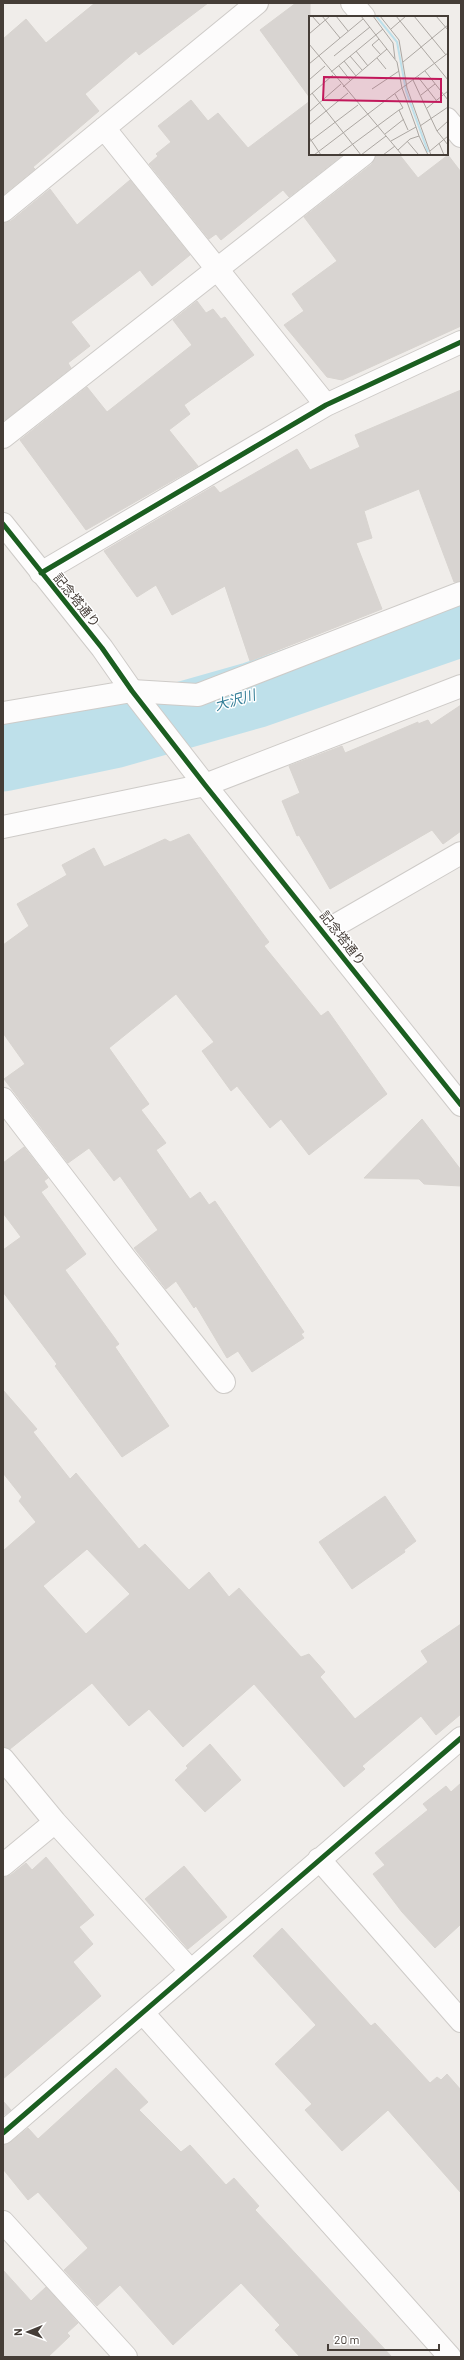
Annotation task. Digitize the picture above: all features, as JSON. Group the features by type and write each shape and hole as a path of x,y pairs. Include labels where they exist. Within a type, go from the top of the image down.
{"street":[{"path":"3,211 257,3"},
{"path":"352,3 363,16"},
{"path":"448,120 461,136"},
{"path":"104,128 326,405"},
{"path":"3,437 363,155"},
{"path":"41,573 326,405 461,342"},
{"name":"記念塔通り","path":"3,524 102,648 132,691 205,785 461,1105"},
{"path":"3,713 132,691 198,695 461,593"},
{"path":"3,827 205,785 461,686"},
{"path":"324,932 461,853"},
{"path":"3,1099 125,1258 224,1382"},
{"path":"3,2133 461,1738"},
{"path":"3,1759 55,1822 191,1971"},
{"path":"3,1865 55,1822"},
{"path":"319,1859 461,2021"},
{"path":"143,2013 450,2357"},
{"path":"3,2222 126,2357"}],"building":[{"path":"95,3 208,3 139,55 136,51 85,94 99,111 33,167 35,169 3,195 3,39 26,19 46,43"},
{"path":"296,3 310,3 309,97 260,30"},
{"path":"191,100 208,121 218,113 248,148 309,102 309,155 343,155 289,197 283,190 221,240 216,234 209,239 149,164 158,156 156,154 171,142 158,126"},
{"path":"376,155 400,155 418,178 448,155 461,172 461,326 342,380 327,377 284,325 304,311 292,294 337,261 304,217 372,164"},
{"path":"130,180 190,255 152,286 140,270 71,322 90,346 68,363 71,368 5,420 3,417 3,223 11,221 50,189 77,225"},
{"path":"197,301 206,313 213,309 221,319 225,317 254,355 184,405 190,414 169,430 198,466 86,530 20,440 87,387 107,412 192,345 173,320"},
{"path":"461,390 461,581 454,582 419,489 364,511 372,538 356,543 382,609 250,661 225,586 172,615 156,585 137,597 104,551 214,486 220,493 297,449 310,470 360,447 355,435"},
{"path":"461,705 461,831 443,844 432,830 330,889 299,835 297,836 282,801 300,793 289,766 342,746 345,753 418,722 418,724 428,720 431,725"},
{"path":"189,834 269,942 264,946 321,1016 328,1011 387,1094 309,1155 281,1119 270,1128 237,1086 231,1091 202,1051 214,1042 176,994 109,1048 149,1104 141,1110 166,1143 156,1150 190,1199 200,1192 209,1205 215,1201 304,1332 301,1334 304,1338 252,1372 238,1351 227,1358 196,1306 194,1308 176,1281 166,1289 134,1248 158,1230 120,1176 114,1181 89,1148 68,1163 4,1079 25,1064 3,1033 3,945 29,926 17,904 67,875 62,865 94,848 104,867 165,839 170,842"},
{"path":"422,1119 461,1170 461,1186 424,1184 419,1179 364,1178"},
{"path":"24,1147 48,1178 44,1181 48,1187 41,1192 86,1254 65,1270 119,1344 115,1347 169,1426 122,1457 55,1366 57,1364 3,1292 3,1250 21,1237 3,1213 3,1163"},
{"path":"3,1390 37,1429 33,1432 70,1479 76,1473 139,1549 145,1544 189,1590 209,1572 229,1597 239,1588 301,1657 309,1654 325,1672 320,1677 355,1719 428,1662 421,1651 461,1624 461,1714 436,1735 421,1716 362,1766 365,1769 344,1787 254,1684 183,1747 149,1709 129,1726 92,1683 10,1749 3,1747 3,1551 36,1522 19,1501 22,1497 3,1473","holes":["87,1549 130,1594 86,1634 43,1586"]},
{"path":"385,1496 416,1541 404,1550 405,1552 352,1589 319,1542"},
{"path":"210,1744 241,1780 205,1812 175,1780 188,1768 186,1766"},
{"path":"461,1783 461,1924 435,1948 402,1912 373,1874 385,1865 375,1853 428,1810 423,1804 446,1786 451,1792"},
{"path":"46,1857 94,1915 79,1927 93,1944 73,1962 101,1996 3,2079 3,1877 11,1875 26,1863 32,1870"},
{"path":"184,1866 227,1917 188,1949 145,1899"},
{"path":"282,1928 371,2026 375,2023 430,2083 437,2077 441,2080 447,2074 461,2090 461,2193 388,2110 342,2151 305,2110 312,2104 275,2064 316,2025 253,1956"},
{"path":"116,2068 148,2102 139,2110 181,2152 190,2145 226,2185 234,2178 259,2206 255,2210 392,2357 300,2357 275,2330 280,2325 241,2283 173,2345 120,2285 97,2306 64,2270 88,2248 38,2192 28,2200 3,2169 3,2145 11,2142 28,2128 38,2139"},
{"path":"3,2101 11,2110 3,2116"},
{"path":"3,2270 31,2301 46,2287 78,2323 67,2333 70,2336 48,2357 3,2357"}],"waterway":[{"name":"大沢川","path":"3,758 113,735 254,695 461,623"}],"cycle path":[{"path":"41,573 326,405 461,342"},
{"path":"3,524 102,648 132,691 205,785 461,1105"},
{"path":"3,2133 461,1738"}]}
